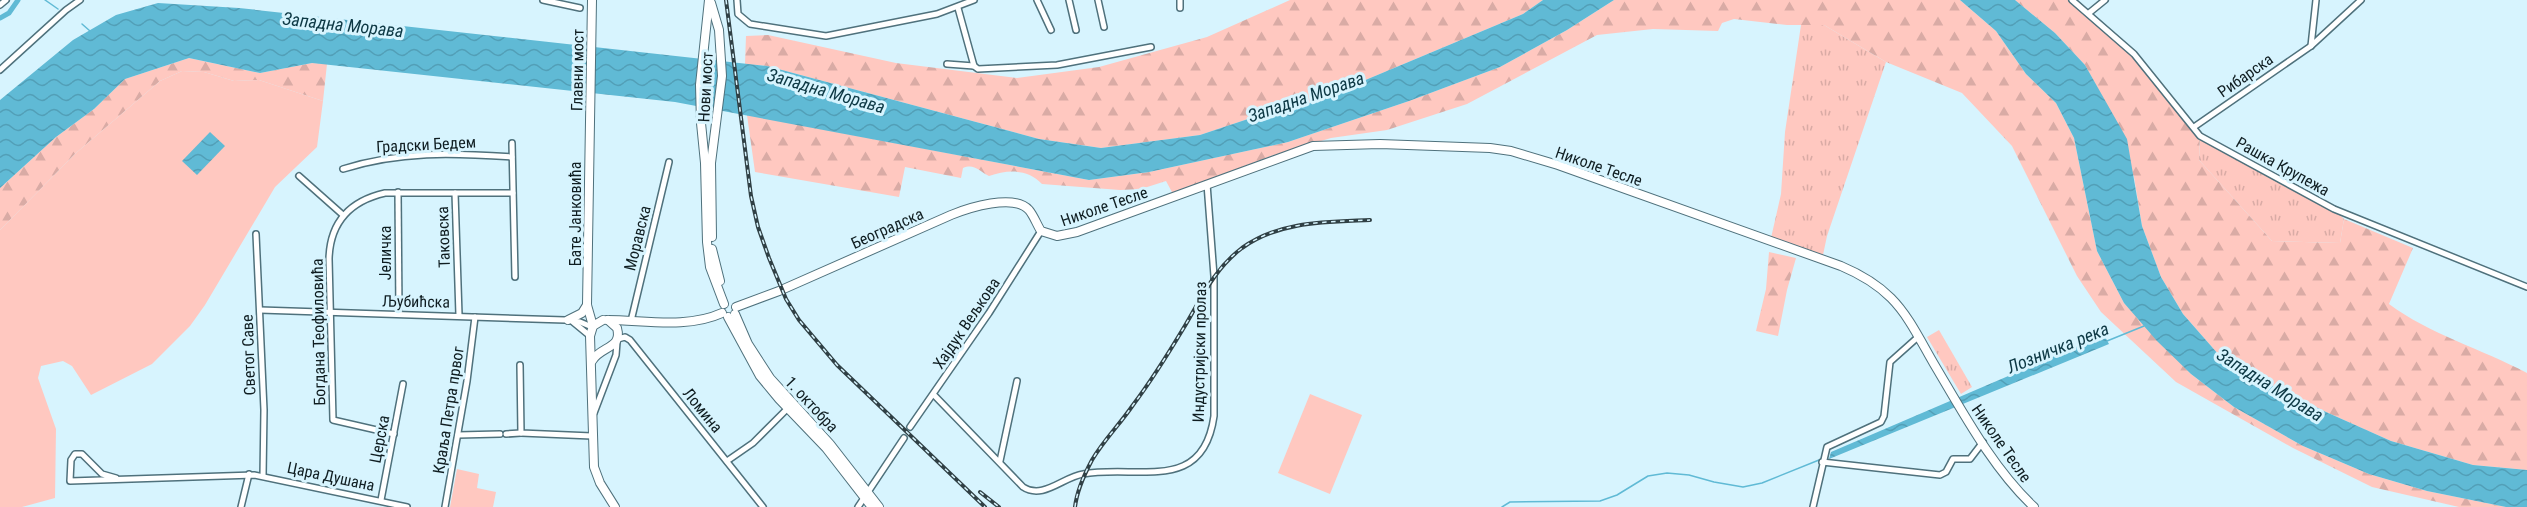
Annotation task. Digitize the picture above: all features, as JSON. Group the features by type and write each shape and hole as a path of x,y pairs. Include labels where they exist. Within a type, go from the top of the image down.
{"street":[{"path":"0,5 6,0"},
{"path":"0,70 80,0"},
{"path":"543,0 580,8"},
{"name":"Главни мост","path":"589,129 592,0"},
{"path":"710,0 711,14"},
{"path":"737,0 738,14 750,24 826,36 937,14 958,8 974,0"},
{"path":"1037,0 1051,30"},
{"path":"1069,0 1076,30"},
{"path":"1098,0 1104,27"},
{"path":"1180,0 1180,8"},
{"name":"Рашка Крупежа","path":"2072,0 2133,54 2200,136 2334,209 2527,287"},
{"path":"2089,13 2105,0"},
{"path":"2311,46 2316,0"},
{"name":"Рибарска","path":"2194,127 2311,46 2361,0"},
{"path":"958,8 974,66"},
{"name":"Нови мост","path":"708,163 701,123 700,85 711,14"},
{"name":"Нови мост","path":"708,163 722,76 719,30 711,14"},
{"path":"947,64 974,66 978,69 1057,65 1151,47"},
{"name":"Бате Јанковића","path":"589,129 588,302 592,332 590,365 592,436 596,474 615,507"},
{"path":"512,142 515,278"},
{"name":"Николе Тесле","path":"1041,231 1057,236 1077,232 1313,146 1380,144 1467,147 1511,152 1558,165 1841,266 1882,289 1900,309 1952,395 2005,474 2034,507"},
{"name":"Градски Бедем","path":"343,168 376,158 401,156 467,154 512,157"},
{"name":"Моравска","path":"631,321 669,162"},
{"name":"1. октобра","path":"708,163 712,247 729,310 765,371 790,406 872,507"},
{"path":"299,176 343,215 362,201 385,193 513,193"},
{"name":"Индустријски пролаз","path":"934,395 1023,487 1038,492 1082,474 1113,471 1166,472 1191,461 1203,449 1211,434 1214,416 1214,276 1207,184"},
{"name":"Јеличка","path":"398,192 399,313"},
{"name":"Таковска","path":"455,193 459,315"},
{"name":"Београдска","path":"729,310 779,291 903,235 974,207 996,203 1019,204 1028,209 1041,231"},
{"name":"Богдана Теофиловића","path":"343,215 335,228 329,249 333,420 394,434"},
{"name":"Хајдук Вељкова","path":"910,427 1034,246 1041,231"},
{"name":"Светог Саве","path":"256,234 260,310 263,476"},
{"path":"588,302 594,316 615,324 618,337 616,355 592,418"},
{"path":"570,321 579,316 588,302"},
{"name":"Љубићска","path":"260,310 459,315 570,321 592,332"},
{"path":"605,349 597,347 592,332 605,320 696,320 729,310"},
{"name":"Краља Петра првог","path":"445,507 476,317"},
{"path":"590,365 595,355 618,337 625,324 631,321"},
{"name":"Ломина","path":"618,337 630,340 763,507"},
{"path":"1813,507 1827,447 1881,422 1884,416 1890,362 1918,337"},
{"path":"520,365 521,433"},
{"path":"1000,461 1017,381"},
{"name":"Церска","path":"381,500 403,384"},
{"path":"727,461 753,442 790,406"},
{"name":"1. октобра","path":"790,406 830,444 860,484 865,496 879,507"},
{"path":"458,435 521,433 592,436"},
{"path":"858,507 904,438"},
{"path":"1822,462 1940,475 1946,472 1953,459 1970,459 1983,442"},
{"name":"Цара Душана","path":"116,478 102,474 81,454 75,454 71,460 70,481 249,474 407,507"},
{"path":"241,507 249,474"},
{"path":"860,484 873,484"}],"green space":[{"path":"1290,0 1543,0 1523,14 1313,102 1257,116 1200,135 1101,148 1039,139 767,66 745,64 746,36 768,35 896,63 1017,78 1099,67 1207,37"},
{"path":"1614,0 1960,0 1996,31 2026,74 2056,103 2074,138 2097,251 2124,303 2191,374 2234,407 2303,446 2369,474 2427,491 2506,507 2459,507 2372,487 2293,448 2176,382 2101,312 2077,276 2012,146 1962,93 1886,62 1824,25 1787,25 1734,19 1722,23 1718,31 1653,29 1597,35 1467,104 1387,130 1331,138 1271,156 1173,194 1166,181 1141,189 1120,190 1042,184 1030,175 1017,172 1003,172 989,176 970,166 963,168 961,178 905,167 899,197 755,172 747,115 1089,180 1149,172 1288,142 1409,101 1500,67 1567,30"},
{"path":"2015,0 2072,0 2133,54 2200,136 2199,160 2272,241 2340,243 2344,219 2413,248 2389,304 2438,333 2527,373 2527,470 2473,465 2391,441 2226,363 2183,314 2161,277 2142,226 2134,177 2102,96 2085,65 2055,33"},
{"path":"1801,25 1824,25 1886,62 1827,236 1823,255 1771,238 1781,194 1785,132"},
{"path":"189,58 260,73 312,63 327,64 323,101 259,80 234,81 204,72 182,71 160,81 76,153 0,230 0,188 56,137 94,109 125,79"},
{"path":"182,71 204,72 234,81 259,80 323,101 317,147 275,187 205,305 190,326 152,364 91,395 72,366 63,361 41,366 38,378 56,429 55,498 22,507 0,507 0,230 76,153 160,81"},
{"path":"2200,136 2334,209 2344,219 2340,243 2272,241 2199,160"},
{"path":"1769,252 1796,258 1778,336 1756,331 1766,289"},
{"path":"1939,330 1972,387 1961,394 1927,337"},
{"path":"1310,394 1362,415 1330,494 1278,473"},
{"path":"457,469 479,474 477,488 496,492 493,507 450,507"}],"water":[{"name":"Западна Морава","path":"1543,0 1614,0 1567,30 1500,67 1409,101 1288,142 1149,172 1089,180 675,102 312,63 260,73 189,58 125,79 94,109 56,137 0,188 0,100 73,40 116,15 158,3 239,8 767,66 1039,139 1101,148 1200,135 1257,116 1313,102 1523,14"},
{"name":"Западна Морава","path":"1960,0 2015,0 2055,33 2085,65 2127,139 2142,226 2161,277 2183,314 2226,363 2391,441 2473,465 2527,470 2527,507 2506,507 2427,491 2369,474 2303,446 2234,407 2191,374 2157,341 2124,303 2097,251 2074,138 2056,103 2026,74 1996,31"},
{"path":"210,132 225,146 197,175 182,161"},
{"path":"2104,335 2109,344 1829,459 1831,452"}],"waterway":[{"path":"0,18 9,13 18,0"},
{"path":"45,0 58,9"},
{"path":"82,24 90,31"},
{"name":"Лозничка река","path":"2107,341 2144,326"},
{"name":"Лозничка река","path":"1502,507 1510,502 1600,501 1617,495 1648,476 1667,473 1689,475 1743,487 1762,483 1819,460"}],"railway":[{"path":"726,0 751,196 758,227 786,299 799,320 837,365 985,507"},
{"path":"1075,507 1081,483 1092,460 1146,387 1209,285 1232,256 1257,239 1287,228 1320,223 1370,220"},
{"path":"980,492 999,507"}]}
